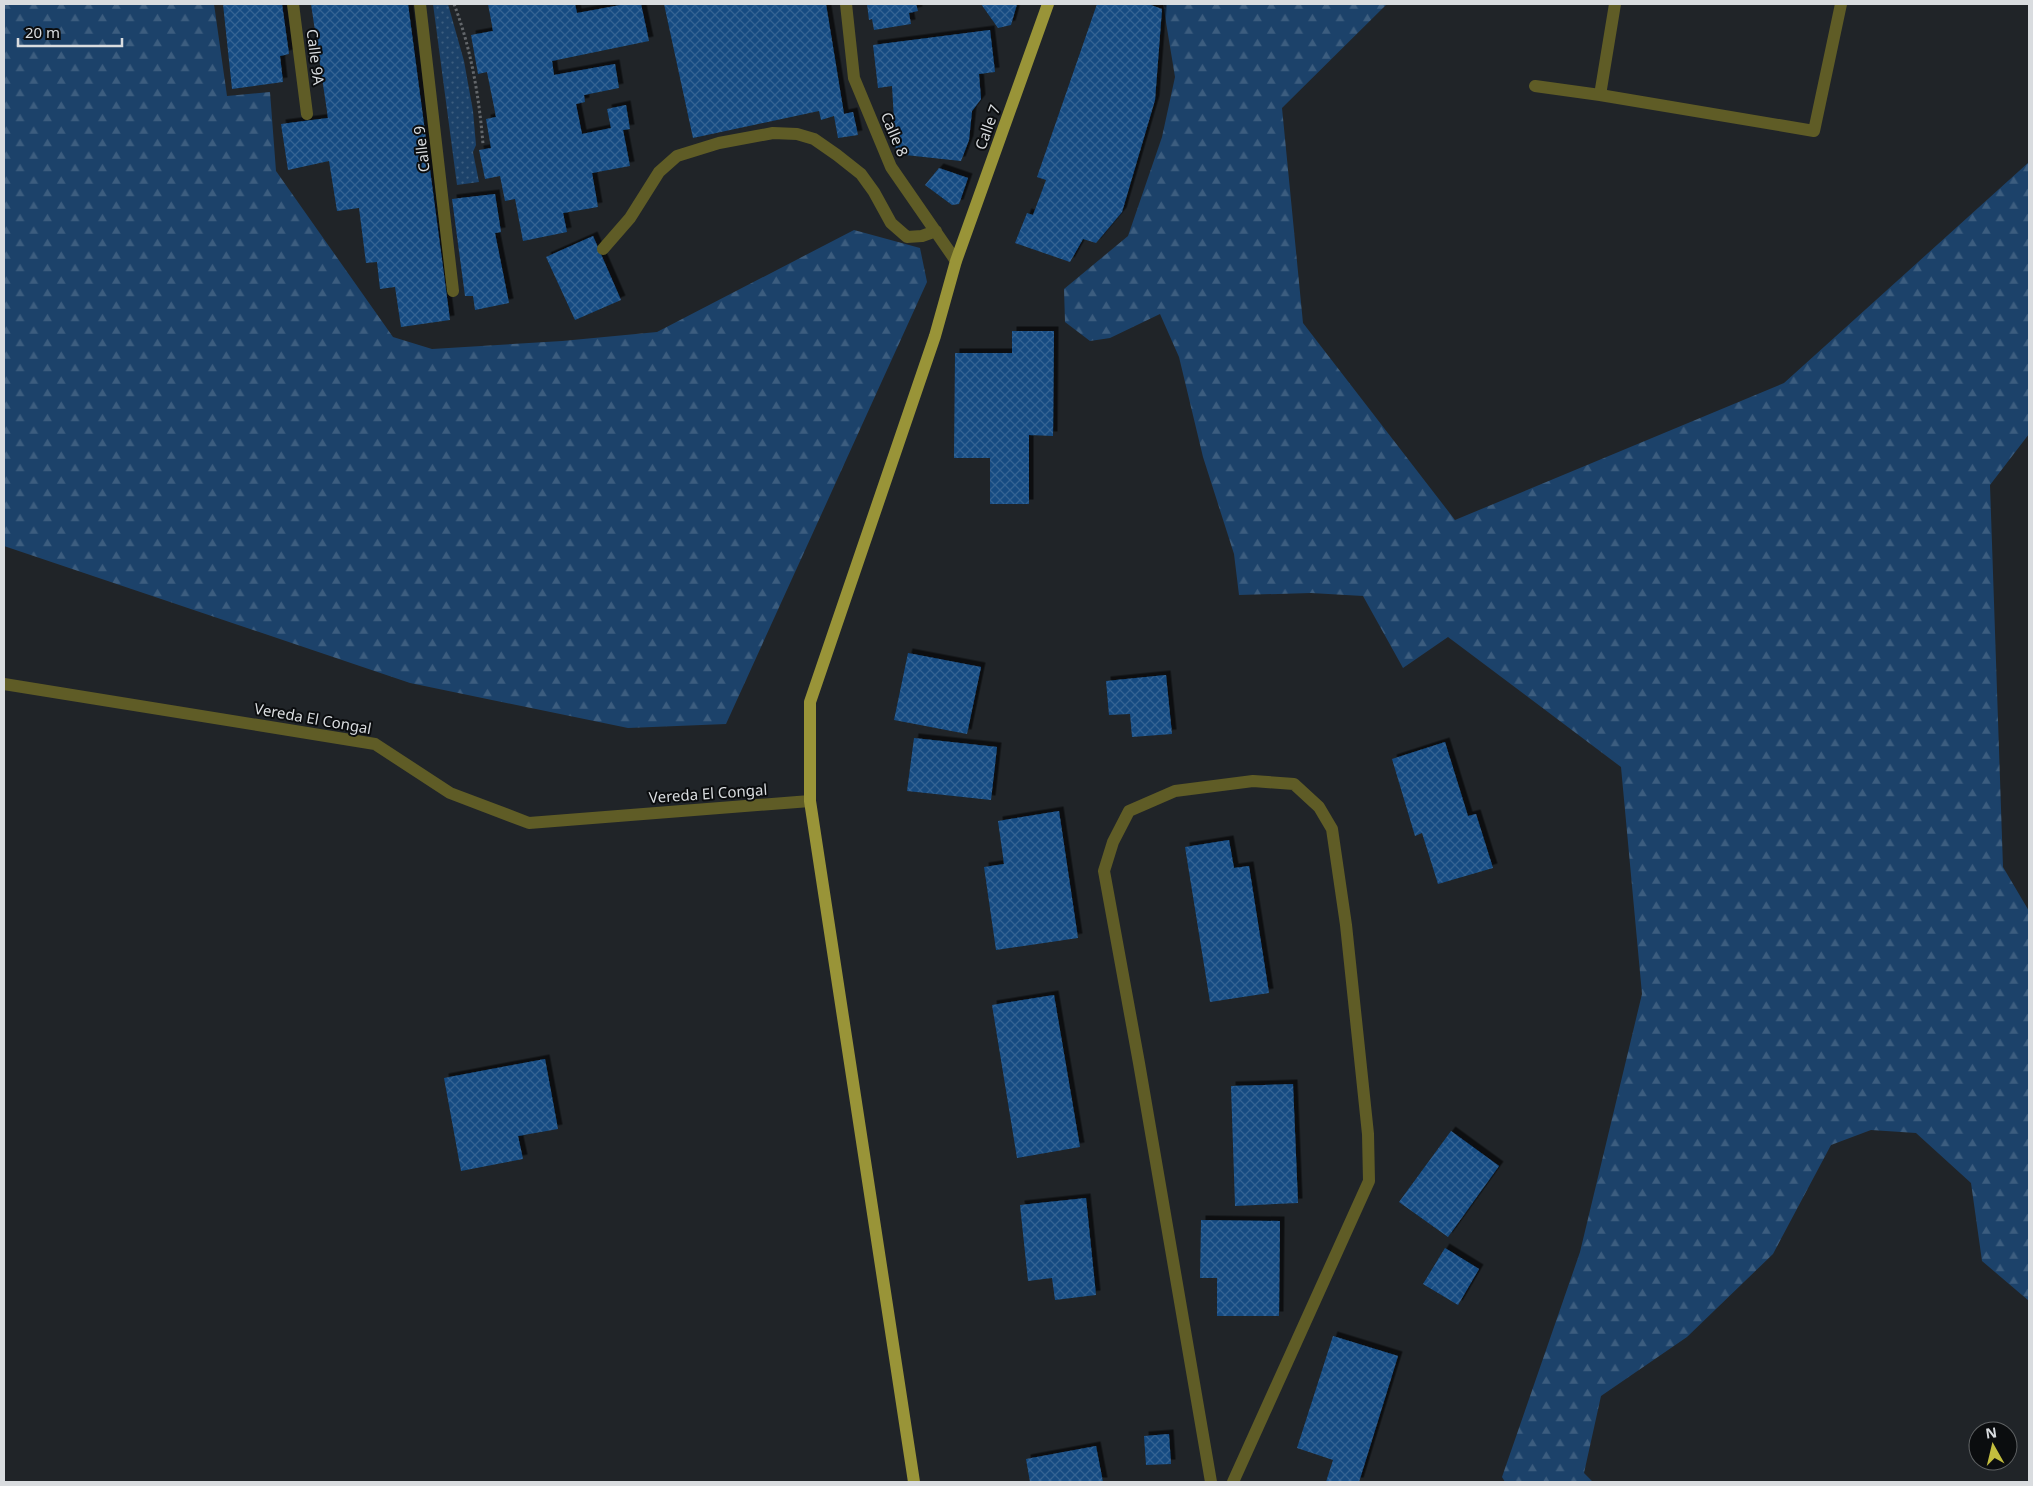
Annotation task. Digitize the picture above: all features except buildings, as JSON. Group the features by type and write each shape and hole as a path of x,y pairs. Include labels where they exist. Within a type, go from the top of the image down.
{"main road":[{"name":"Calle 7","path":"914,1482 810,801 810,702 935,336 956,261 1048,4"}],"street":[{"name":"Calle 9A","path":"293,4 307,114"},
{"name":"Calle 9","path":"420,4 453,291"},
{"name":"Calle 8","path":"846,4 854,78 891,167 956,261"},
{"path":"1600,95 1615,4"},
{"path":"1535,86 1814,131 1841,4"},
{"path":"602,249 630,218 658,172 677,156 720,143 773,133 797,134 814,139 837,154 861,174 874,192 891,223 907,237 922,236 936,231"},
{"name":"Vereda El Congal","path":"4,684 375,744 450,793 529,823 810,801"},
{"path":"1211,1482 1104,871 1113,842 1129,811 1175,790 1253,781 1294,784 1319,807 1332,829 1346,925 1368,1134 1370,1180 1233,1482"}],"path":[{"path":"454,4 463,26 475,83 483,144"}],"green space":[{"path":"4,4 214,4 227,96 270,92 276,171 393,337 432,349 562,341 657,332 854,230 920,248 927,282 726,724 628,728 410,683 4,546"},
{"path":"433,4 448,4 464,61 473,111 476,145 473,152 479,182 457,185"},
{"path":"1163,4 1387,4 1282,108 1303,323 1455,520 1784,383 2029,162 2029,434 1990,485 2003,867 2029,911 2029,1301 1982,1261 1971,1183 1916,1133 1871,1130 1831,1145 1773,1254 1687,1337 1601,1396 1584,1473 1593,1482 1505,1482 1502,1477 1580,1252 1642,994 1621,767 1448,637 1403,668 1363,596 1311,593 1239,595 1234,554 1203,457 1179,357 1160,314 1110,338 1090,341 1065,322 1064,289 1128,236 1162,137 1175,77"}]}
